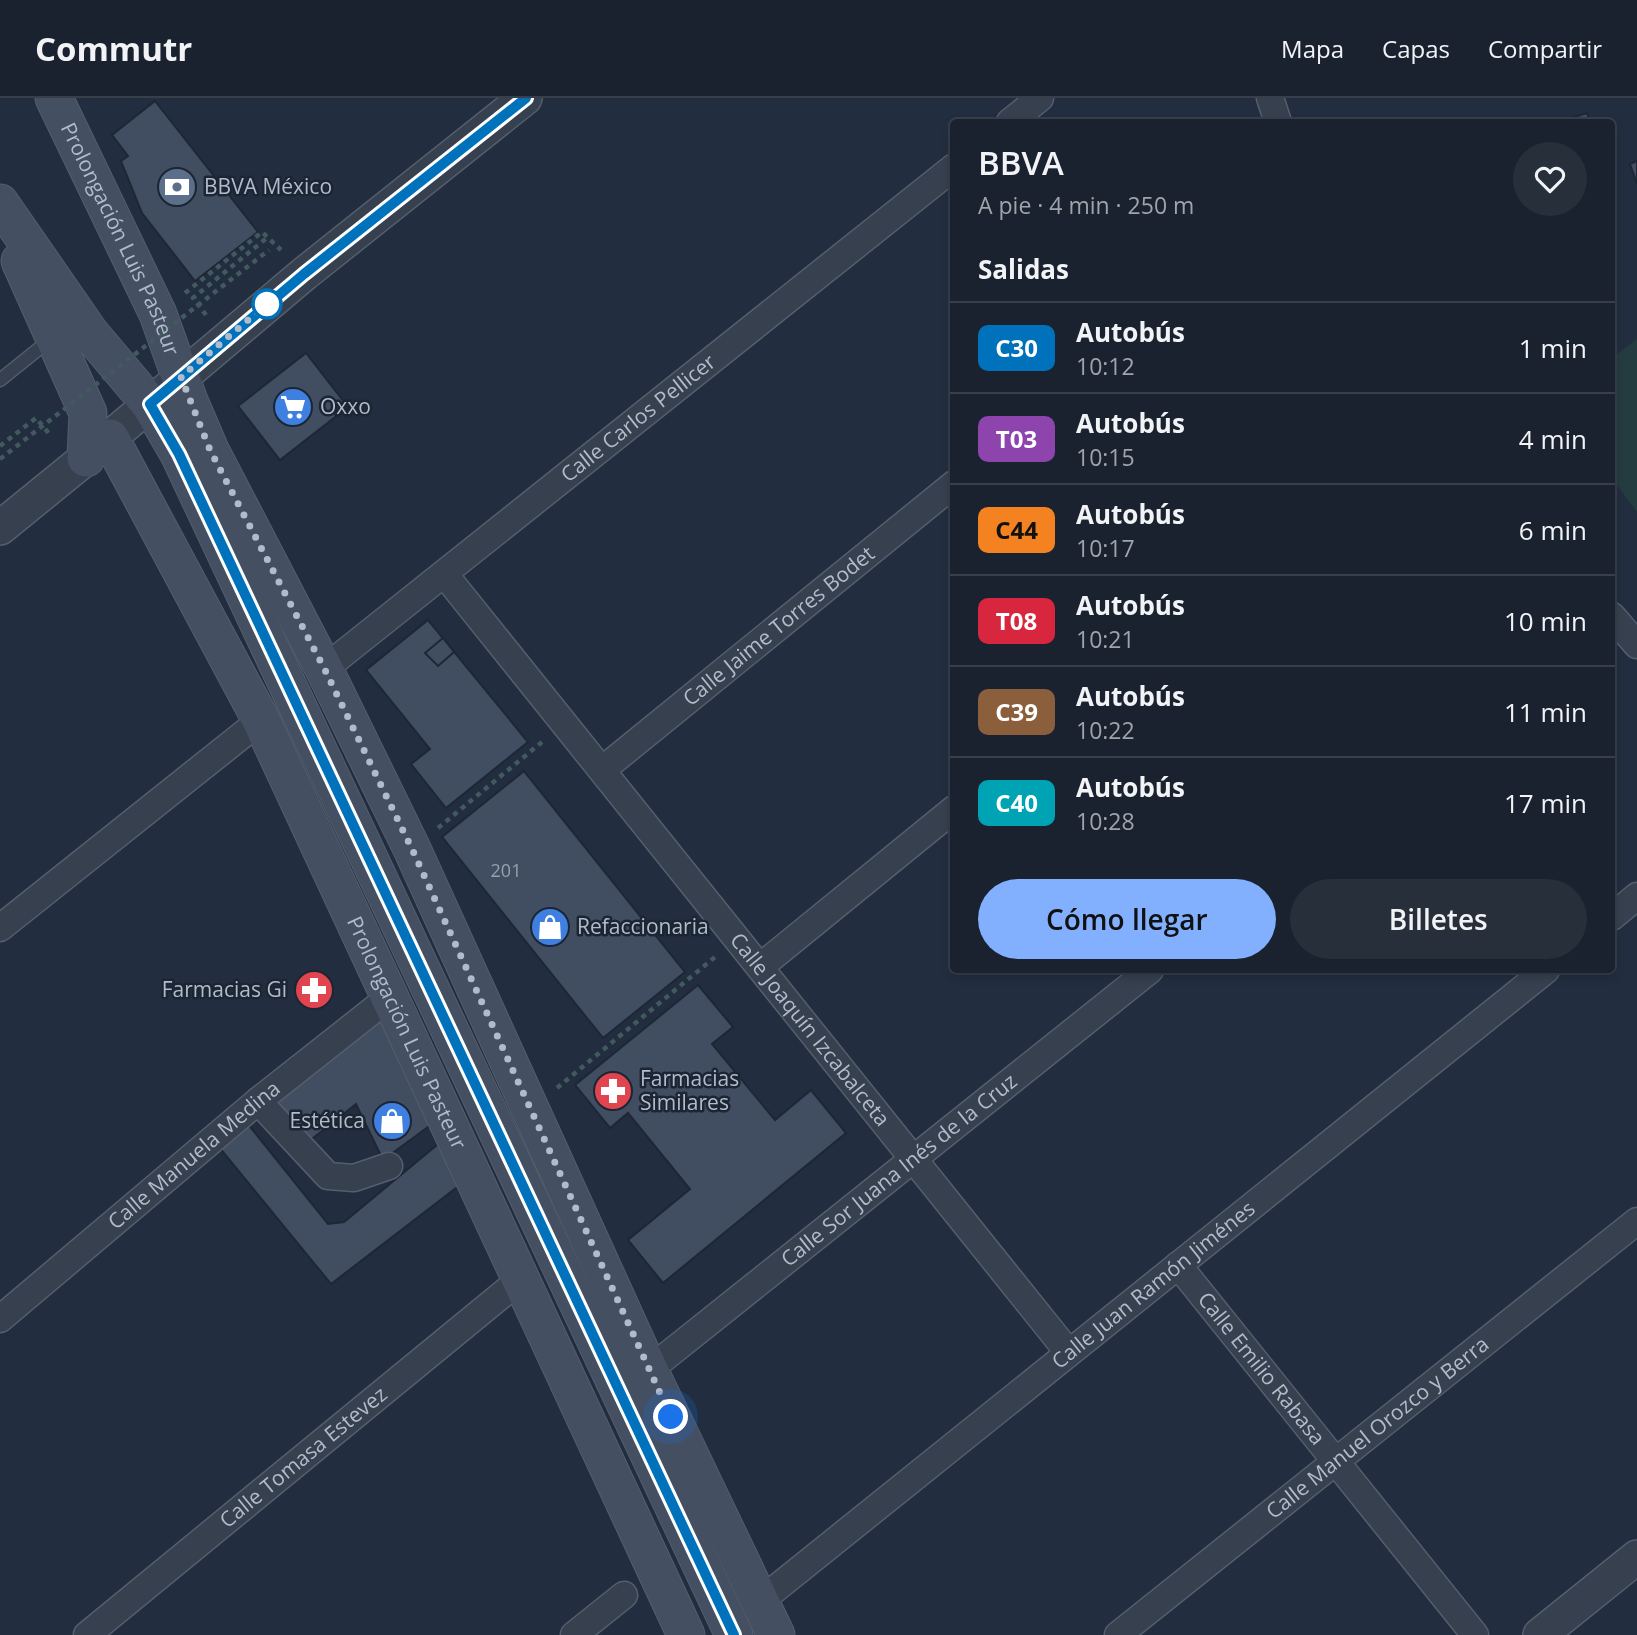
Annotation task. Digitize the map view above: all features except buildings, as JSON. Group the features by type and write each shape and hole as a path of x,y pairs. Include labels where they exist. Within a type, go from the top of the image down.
{"main road":[{"name":"Prolongación Luis Pasteur","path":"54,98 158,314 210,450 324,668 412,849 649,1370 776,1635"},
{"name":"Prolongación Luis Pasteur","path":"0,203 90,333 150,404 191,479 734,1635"},
{"path":"0,215 88,413 98,448"},
{"name":"Prolongación Luis Pasteur","path":"98,448 261,720 686,1635"}],"street":[{"path":"0,528 304,274 526,98"},
{"path":"1014,119 1040,98"},
{"path":"1270,98 1277,119"},
{"name":"Calle Carlos Pellicer","path":"324,668 445,575 950,170"},
{"name":"Calle Jaime Torres Bodet","path":"602,770 950,487"},
{"name":"Calle Joaquín Izcabalceta","path":"445,575 1069,1353"},
{"path":"1615,619 1637,645"},
{"path":"0,928 261,720"},
{"path":"760,967 950,812"},
{"path":"1615,914 1637,896"},
{"name":"Calle Sor Juana Inés de la Cruz","path":"649,1370 1146,973"},
{"name":"Calle Juan Ramón Jiménes","path":"759,1602 1542,973"},
{"name":"Calle Manuela Medina","path":"0,1319 258,1101 390,996"},
{"path":"258,1101 328,1176 354,1178 389,1166"},
{"name":"Calle Manuel Orozco y Berra","path":"1118,1635 1637,1221"},
{"name":"Calle Emilio Rabasa","path":"1178,1265 1475,1635"},
{"name":"Calle Tomasa Estevez","path":"87,1635 521,1279"},
{"path":"1540,1635 1637,1558"},
{"path":"574,1635 624,1595"}],"lane":[{"path":"0,380 54,337"}],"path":[{"path":"158,314 262,232 304,274"},
{"path":"209,318 193,298 268,237"},
{"path":"0,459 269,250 274,256"},
{"path":"0,446 36,418 53,439"},
{"path":"412,849 565,723"},
{"path":"530,1111 737,939"}],"green space":[{"path":"1637,339 1637,512 1615,482 1615,356"}],"bus line":[{"name":"C30","path":"526,98 304,274 150,404 179,454 734,1635"}],"place":[{"name":"BBVA México","path":"177,187"},
{"name":"Oxxo","path":"293,407"},
{"name":"Refaccionaria","path":"550,927"},
{"name":"Farmacias Gi","path":"314,990"},
{"name":"Farmacias Similares","path":"613,1091"},
{"name":"Estética","path":"392,1121"}],"route":[{"path":"267,304 181,377 188,401 210,450 324,668 412,849 671,1417"}]}
